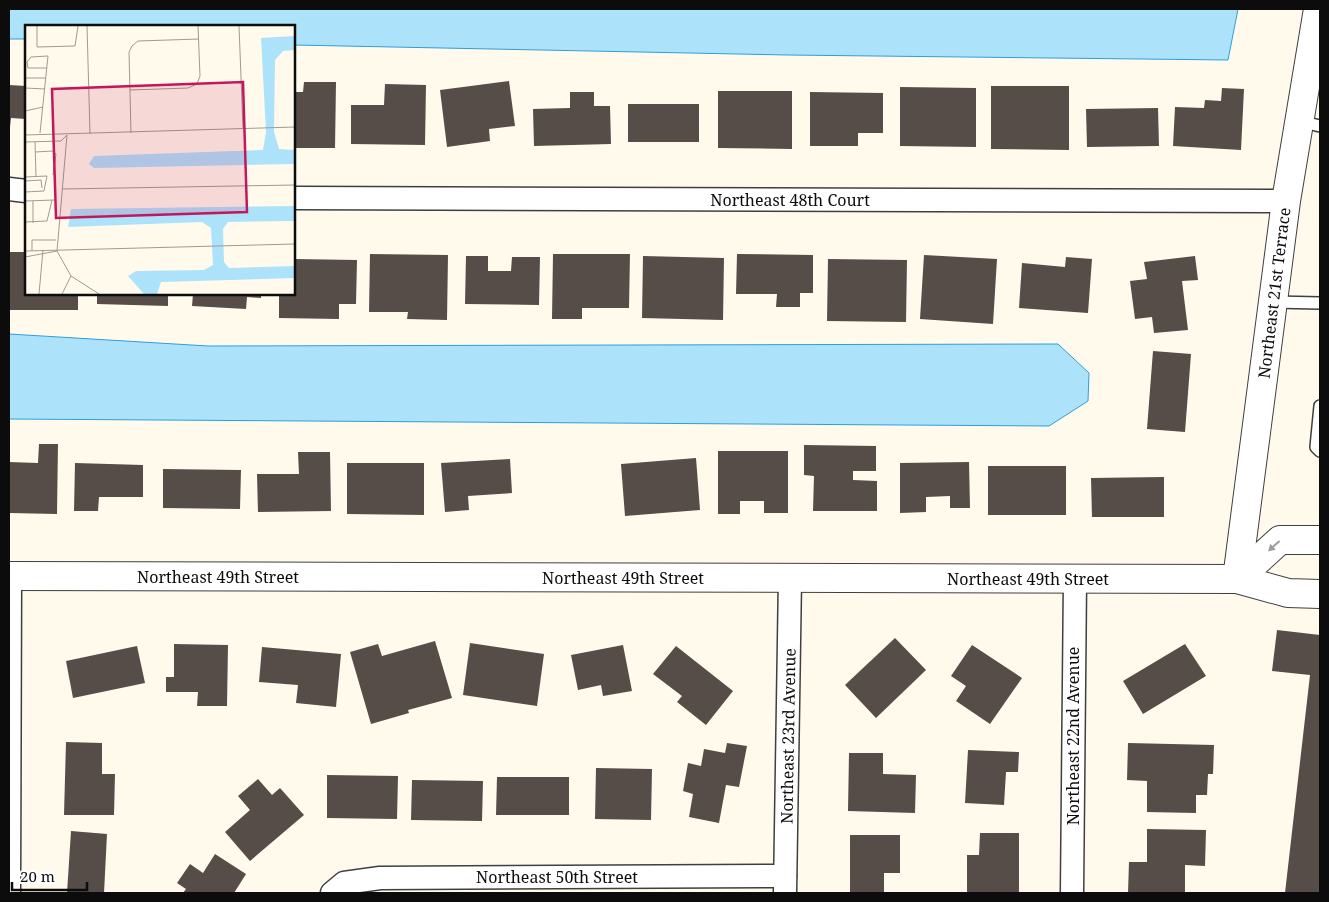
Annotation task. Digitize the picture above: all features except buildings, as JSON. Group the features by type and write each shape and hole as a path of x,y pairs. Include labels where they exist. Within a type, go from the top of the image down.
{"street":[{"name":"Northeast 21st Terrace","path":"1237,579 1286,201 1310,124 1318,9"},
{"path":"9,189 25,191"},
{"name":"Northeast 48th Court","path":"295,198 1286,201"},
{"path":"1237,579 1280,540 1320,540"},
{"path":"10,576 10,893"},
{"name":"Northeast 49th Street","path":"10,576 1237,579 1288,593 1320,594"},
{"name":"Northeast 23rd Avenue","path":"785,885 790,578"},
{"name":"Northeast 22nd Avenue","path":"1072,893 1075,579"},
{"name":"Northeast 50th Street","path":"332,893 344,884 380,878 785,885"}],"lane":[{"path":"1273,302 1320,303"},
{"path":"1320,406 1316,447 1320,451"}],"water":[{"path":"9,9 1238,9 1228,60 787,55 295,45 295,25 25,25 25,39 9,39"},
{"path":"9,334 208,346 1058,344 1089,373 1088,401 1049,426 9,419"}]}
